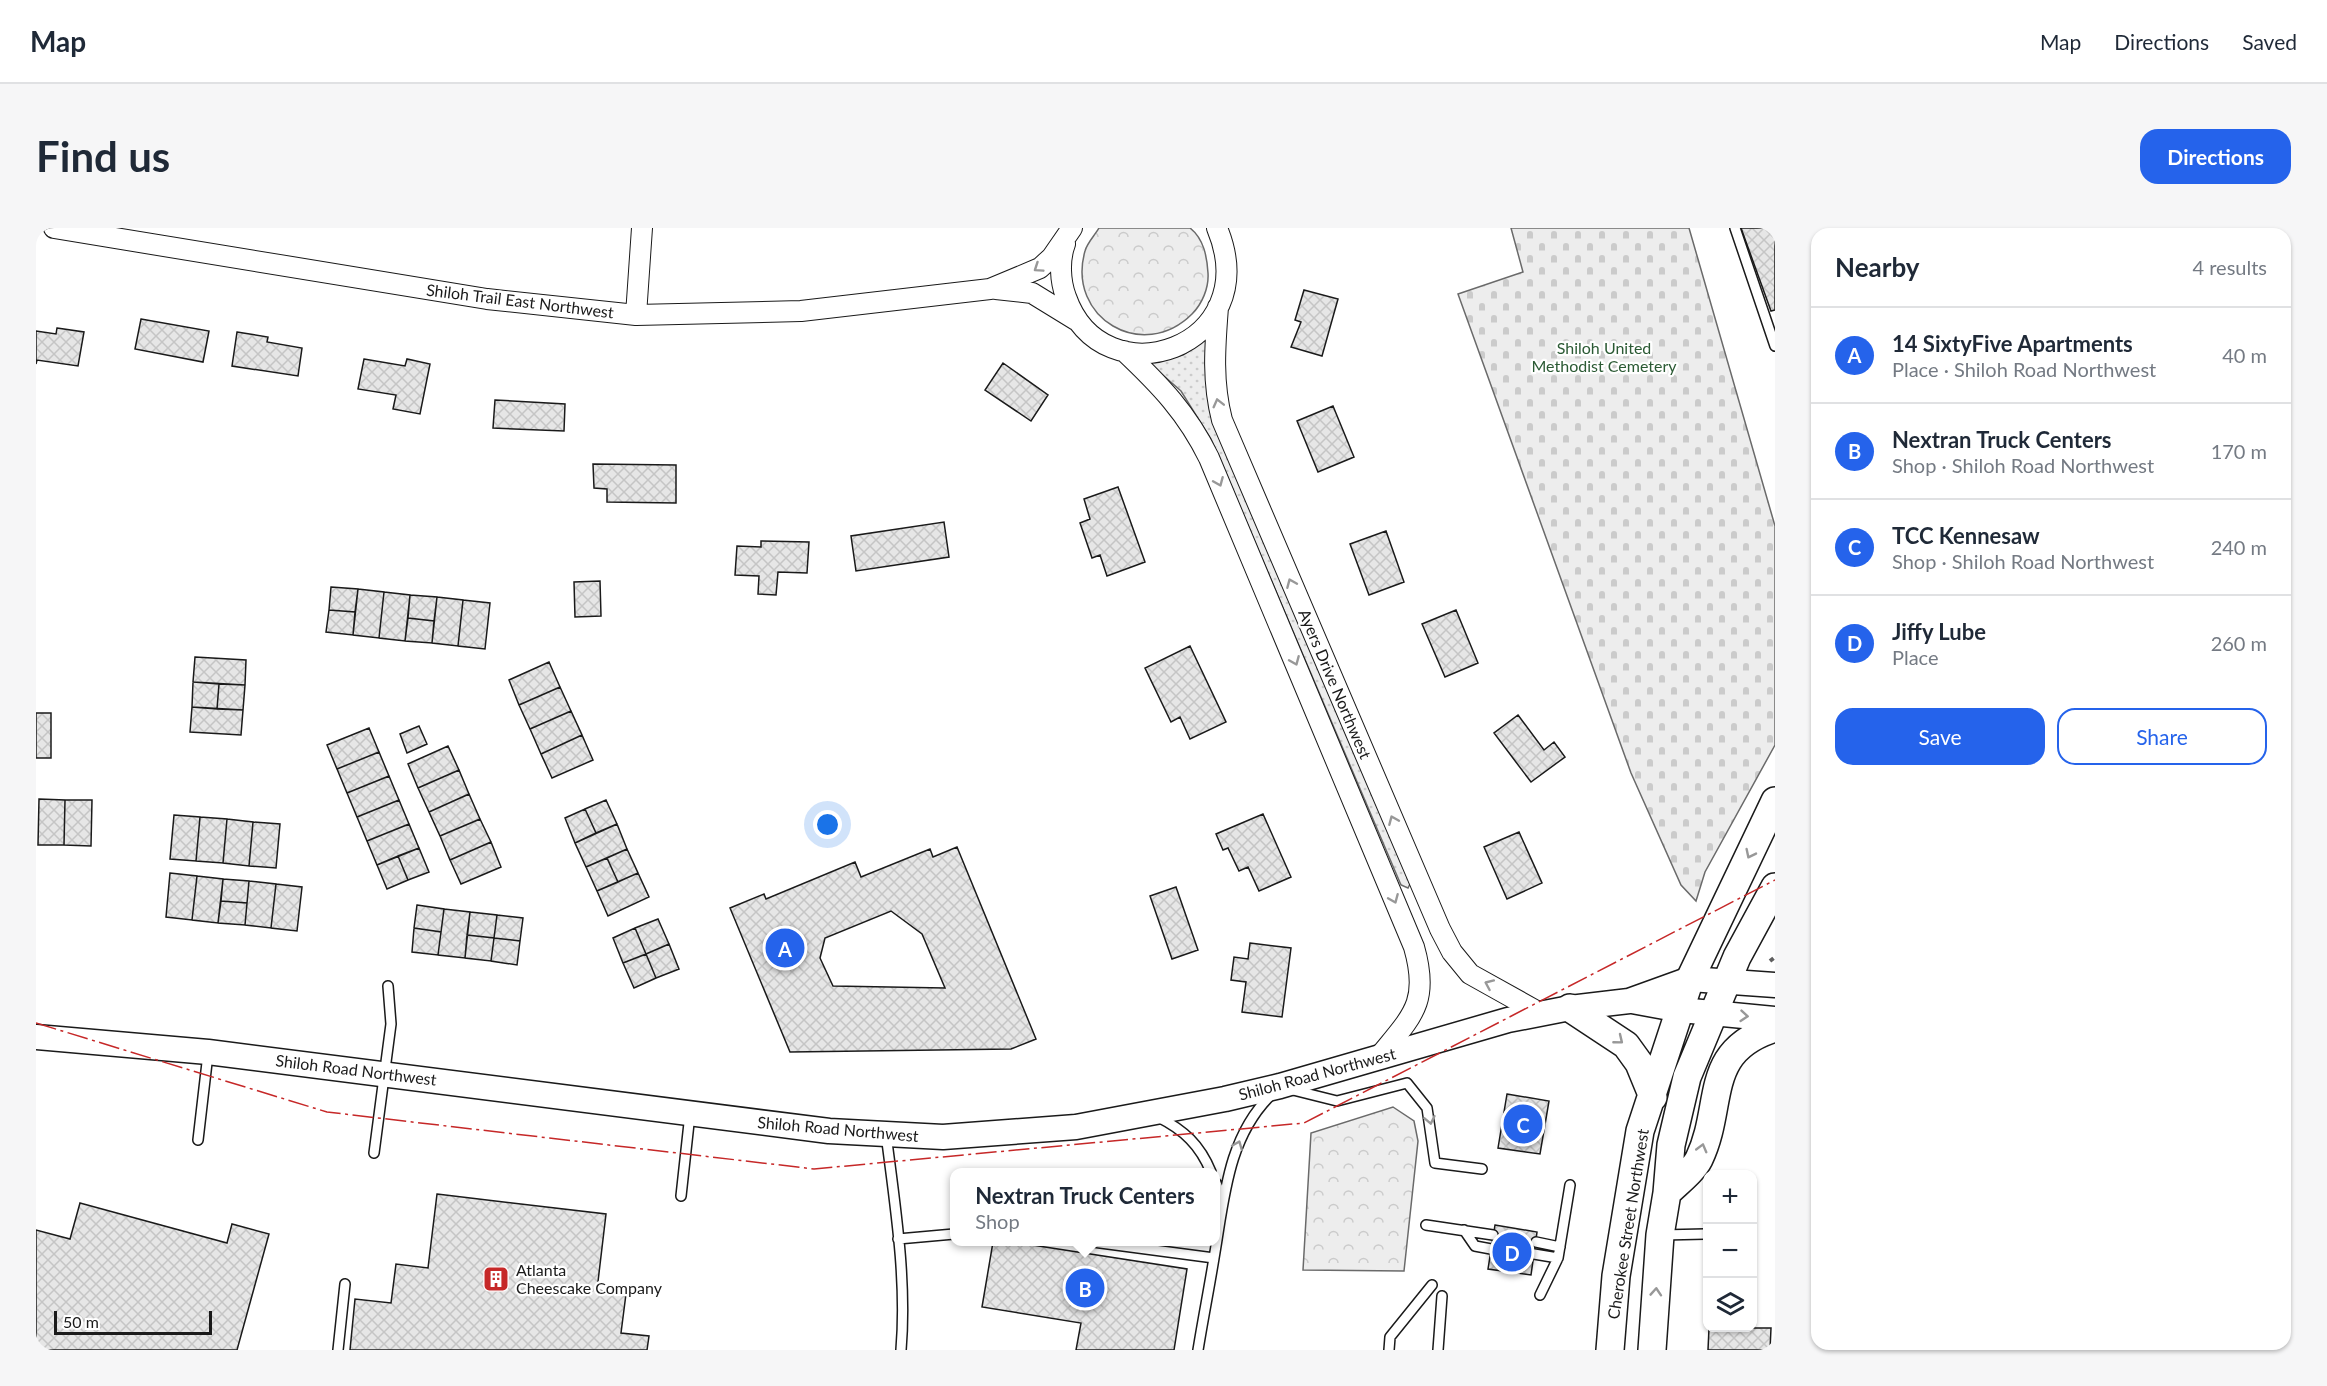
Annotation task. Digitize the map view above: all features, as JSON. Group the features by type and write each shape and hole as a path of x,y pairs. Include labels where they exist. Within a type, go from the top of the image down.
{"main road":[{"name":"Cherokee Street Northwest","path":"1610,1350 1616,1276 1640,1131 1690,979 1775,801"},
{"name":"Cherokee Street Northwest","path":"1652,1350 1660,1235 1667,1193 1671,1145 1687,1077 1727,982 1775,887"},
{"path":"1775,887 1772,921 1775,933"},
{"path":"1570,1008 1626,1045 1639,1063 1653,1097"},
{"path":"1667,1193 1699,1161 1729,1056 1759,1034 1775,1029"}],"street":[{"name":"Shiloh Trail East Northwest","path":"54,228 487,300 636,315 801,311 990,289 1032,293 1078,322 1099,340 1124,351"},
{"path":"636,315 642,228"},
{"name":"Shiloh Trail East Northwest","path":"990,289 1040,268 1052,257 1072,228"},
{"path":"1072,228 1064,247 1061,268 1063,289 1078,322"},
{"path":"1124,351 1142,354 1178,346 1198,334 1224,295 1228,272 1226,248 1217,228"},
{"name":"Ayers Drive Northwest","path":"1218,307 1214,368 1216,394 1222,420 1440,929 1452,952 1470,974 1540,1013"},
{"name":"Ayers Drive Northwest","path":"1124,351 1176,404 1194,427 1414,947 1422,981 1419,999 1407,1023 1378,1058"},
{"name":"Shiloh Road Northwest","path":"36,1037 208,1052 830,1131 943,1137 1050,1130 1153,1114 1280,1086 1540,1013 1629,1001 1690,979 1775,985"},
{"name":"Shiloh Road Northwest","path":"1629,1001 1681,1010 1775,1019"}],"lane":[{"path":"1735,228 1775,346"},
{"path":"374,1153 392,1024 388,986"},
{"path":"198,1140 208,1052"},
{"path":"1220,1220 1240,1138 1262,1104 1280,1086 1337,1101 1407,1083 1427,1108 1436,1163 1482,1169"},
{"path":"681,1196 690,1114"},
{"path":"1153,1114 1194,1142 1204,1153 1209,1168"},
{"path":"886,1134 897,1239 903,1328 901,1350"},
{"path":"1540,1295 1558,1258 1570,1185"},
{"path":"1220,1194 1223,1201"},
{"path":"1426,1225 1493,1235"},
{"path":"1464,1230 1475,1246 1491,1249"},
{"path":"897,1239 950,1234"},
{"path":"1660,1235 1703,1234"},
{"path":"1536,1242 1560,1247"},
{"path":"1123,1246 1214,1258"},
{"path":"1198,1350 1216,1246"},
{"path":"1534,1254 1558,1258"},
{"path":"338,1350 345,1284"},
{"path":"1389,1350 1390,1337 1432,1285"},
{"path":"1438,1350 1442,1296"}],"path":[{"path":"1770,961 1775,957"}],"green space":[{"path":"1099,228 1190,228 1195,232 1206,255 1208,273 1206,290 1196,310 1173,328 1152,334 1132,333 1113,326 1098,313 1087,296 1082,275 1086,248"},
{"name":"Shiloh United Methodist Cemetery","path":"1511,228 1689,228 1775,526 1775,745 1705,872 1696,901 1681,885 1631,773 1458,294 1523,272"},
{"path":"1209,337 1206,365 1208,397 1410,884 1408,888 1401,885 1211,439 1181,391 1149,363 1183,355"},
{"path":"1393,1107 1414,1121 1418,1141 1404,1271 1303,1270 1311,1133"}],"building":[{"path":"1741,228 1775,228 1775,310 1771,311"},
{"path":"1304,290 1338,299 1322,356 1291,347 1301,322 1295,320"},
{"path":"141,319 209,331 203,362 135,349"},
{"path":"57,328 84,332 78,366 37,360 36,364 36,331 56,334"},
{"path":"237,332 268,337 267,342 302,348 298,376 232,366"},
{"path":"364,359 405,366 407,359 430,364 420,414 393,409 396,395 358,389"},
{"path":"1003,363 1048,395 1031,421 985,390"},
{"path":"495,400 565,404 564,431 493,428"},
{"path":"1333,406 1354,457 1318,472 1297,421"},
{"path":"593,464 676,465 676,503 607,502 607,489 594,488"},
{"path":"1118,487 1145,562 1107,576 1100,555 1092,558 1080,523 1090,519 1084,499"},
{"path":"944,522 949,557 856,571 851,536"},
{"path":"1386,531 1404,582 1369,595 1350,544"},
{"path":"761,541 809,542 807,573 778,572 776,595 758,594 759,576 735,575 737,546 761,547"},
{"path":"600,581 601,616 575,617 574,582"},
{"path":"331,587 358,589 355,612 329,610"},
{"path":"358,589 384,592 379,638 353,635"},
{"path":"384,592 410,595 405,641 379,638"},
{"path":"410,595 437,597 434,621 408,618"},
{"path":"437,597 463,600 458,646 432,643"},
{"path":"463,600 490,603 485,649 458,646"},
{"path":"329,610 355,612 353,635 326,632"},
{"path":"1456,610 1478,663 1445,677 1422,624"},
{"path":"408,618 434,621 432,643 405,641"},
{"path":"1190,646 1226,722 1190,739 1180,717 1171,722 1145,668"},
{"path":"195,657 246,660 245,685 193,682"},
{"path":"549,662 560,687 519,705 509,680"},
{"path":"193,682 219,684 217,709 192,707"},
{"path":"219,684 245,685 243,710 217,709"},
{"path":"560,687 571,711 530,729 519,705"},
{"path":"192,707 243,710 241,735 190,732"},
{"path":"571,711 582,735 541,754 530,729"},
{"path":"36,713 51,713 51,758 36,758"},
{"path":"1518,715 1544,750 1554,742 1565,757 1531,782 1494,733"},
{"path":"419,726 427,744 407,753 400,734"},
{"path":"369,728 379,752 337,769 327,745"},
{"path":"582,735 593,760 552,778 541,754"},
{"path":"448,746 459,770 418,788 408,764"},
{"path":"379,752 389,776 347,793 337,769"},
{"path":"459,770 469,794 429,812 418,788"},
{"path":"389,776 399,800 357,817 347,793"},
{"path":"469,794 480,819 440,836 429,812"},
{"path":"39,799 65,800 64,845 38,845"},
{"path":"65,800 92,800 91,846 64,845"},
{"path":"399,800 409,824 367,841 357,817"},
{"path":"606,800 617,824 596,833 585,809"},
{"path":"585,809 596,833 575,843 565,818"},
{"path":"1263,814 1291,877 1259,891 1248,867 1239,871 1228,848 1223,850 1216,834"},
{"path":"174,815 200,817 196,861 170,859"},
{"path":"200,817 227,819 223,863 196,861"},
{"path":"227,819 253,822 249,866 223,863"},
{"path":"480,819 491,842 450,860 440,836"},
{"path":"253,822 280,824 276,868 249,866"},
{"path":"409,824 419,848 377,865 367,841"},
{"path":"617,824 627,849 586,867 575,843"},
{"path":"1519,832 1542,883 1507,899 1484,847"},
{"path":"491,842 501,867 461,884 450,860"},
{"path":"957,847 1036,1039 1011,1049 790,1052 730,908 764,894 766,899 855,862 861,877 930,849 933,857","holes":["891,911 922,934 945,988 833,986 820,958 825,938"]},
{"path":"419,848 429,872 408,880 398,856"},
{"path":"627,849 638,873 618,882 607,858"},
{"path":"398,856 408,880 387,889 377,865"},
{"path":"607,858 618,882 597,891 586,867"},
{"path":"170,873 197,876 192,920 166,917"},
{"path":"638,873 649,897 608,916 597,891"},
{"path":"197,876 223,879 218,923 192,920"},
{"path":"223,879 249,881 247,903 221,901"},
{"path":"249,881 276,884 271,928 245,925"},
{"path":"276,884 302,887 297,931 271,928"},
{"path":"1176,887 1198,950 1172,959 1150,896"},
{"path":"221,901 247,903 245,925 218,923"},
{"path":"417,905 444,909 441,932 414,928"},
{"path":"444,909 470,912 465,958 438,955"},
{"path":"470,912 497,915 494,938 467,935"},
{"path":"497,915 523,918 520,941 494,938"},
{"path":"658,919 669,944 646,954 635,928"},
{"path":"414,928 441,932 438,955 412,952"},
{"path":"635,928 646,954 623,963 613,938"},
{"path":"467,935 494,938 491,961 465,958"},
{"path":"494,938 520,941 517,965 491,961"},
{"path":"1250,943 1291,948 1282,1017 1242,1012 1246,982 1231,980 1234,957 1248,959"},
{"path":"669,944 679,969 656,978 646,954"},
{"path":"646,954 656,978 634,988 623,963"},
{"path":"1507,1094 1549,1101 1540,1154 1498,1148"},
{"name":"Atlanta Cheescake Company","path":"437,1194 606,1214 597,1290 626,1294 621,1333 649,1336 647,1350 350,1350 355,1299 391,1303 396,1264 428,1268"},
{"path":"80,1203 227,1243 232,1224 269,1234 237,1350 36,1350 36,1230 70,1239"},
{"path":"1495,1225 1537,1232 1531,1275 1488,1269"},
{"path":"992,1246 1039,1246 1187,1269 1174,1350 1076,1350 1081,1323 982,1307"},
{"path":"1757,1328 1771,1328 1770,1350 1708,1350 1709,1332 1757,1332"}],"power":[{"path":"36,1023 327,1112 814,1169 1304,1123 1775,880"}],"place":[{"name":"14 SixtyFive Apartments","path":"785,948"},
{"name":"TCC Kennesaw","path":"1523,1124"},
{"name":"Jiffy Lube","path":"1512,1252"},
{"name":"Atlanta Cheescake Company","path":"496,1279"},
{"name":"Nextran Truck Centers","path":"1085,1288"}]}
